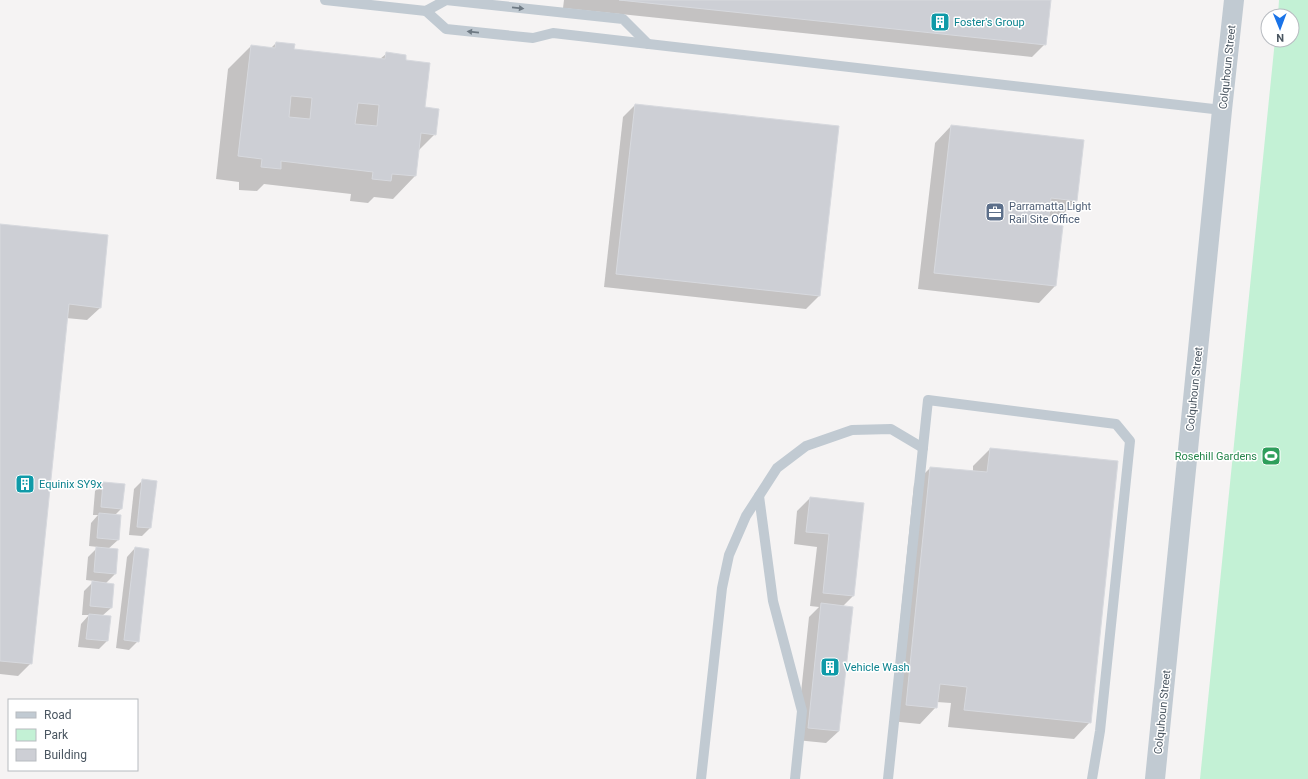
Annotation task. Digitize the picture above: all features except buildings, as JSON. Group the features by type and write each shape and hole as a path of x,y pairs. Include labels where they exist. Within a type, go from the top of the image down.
{"street":[{"name":"Colquhoun Street","path":"1155,779 1234,0"}],"lane":[{"path":"324,0 426,11 446,0 622,19 648,44"},
{"path":"426,11 427,0"},
{"path":"426,11 446,29 532,38 553,33 1222,110"},
{"path":"888,779 928,400 1116,424 1130,441 1100,731 1092,779"},
{"path":"701,779 722,588 729,555 746,516 777,468 806,446 852,430 891,429 923,448"},
{"path":"759,496 773,601 802,711 795,779"}],"green space":[{"name":"Rosehill Gardens","path":"1279,0 1308,0 1308,779 1200,779 1274,48 1300,48 1300,8 1278,8"}],"place":[{"name":"Foster's Group","path":"940,22"},
{"name":"Parramatta Light Rail Site Office","path":"995,212"},
{"name":"Rosehill Gardens","path":"1271,456"},
{"name":"Equinix SY9x","path":"25,484"},
{"name":"Vehicle Wash","path":"830,667"}]}
